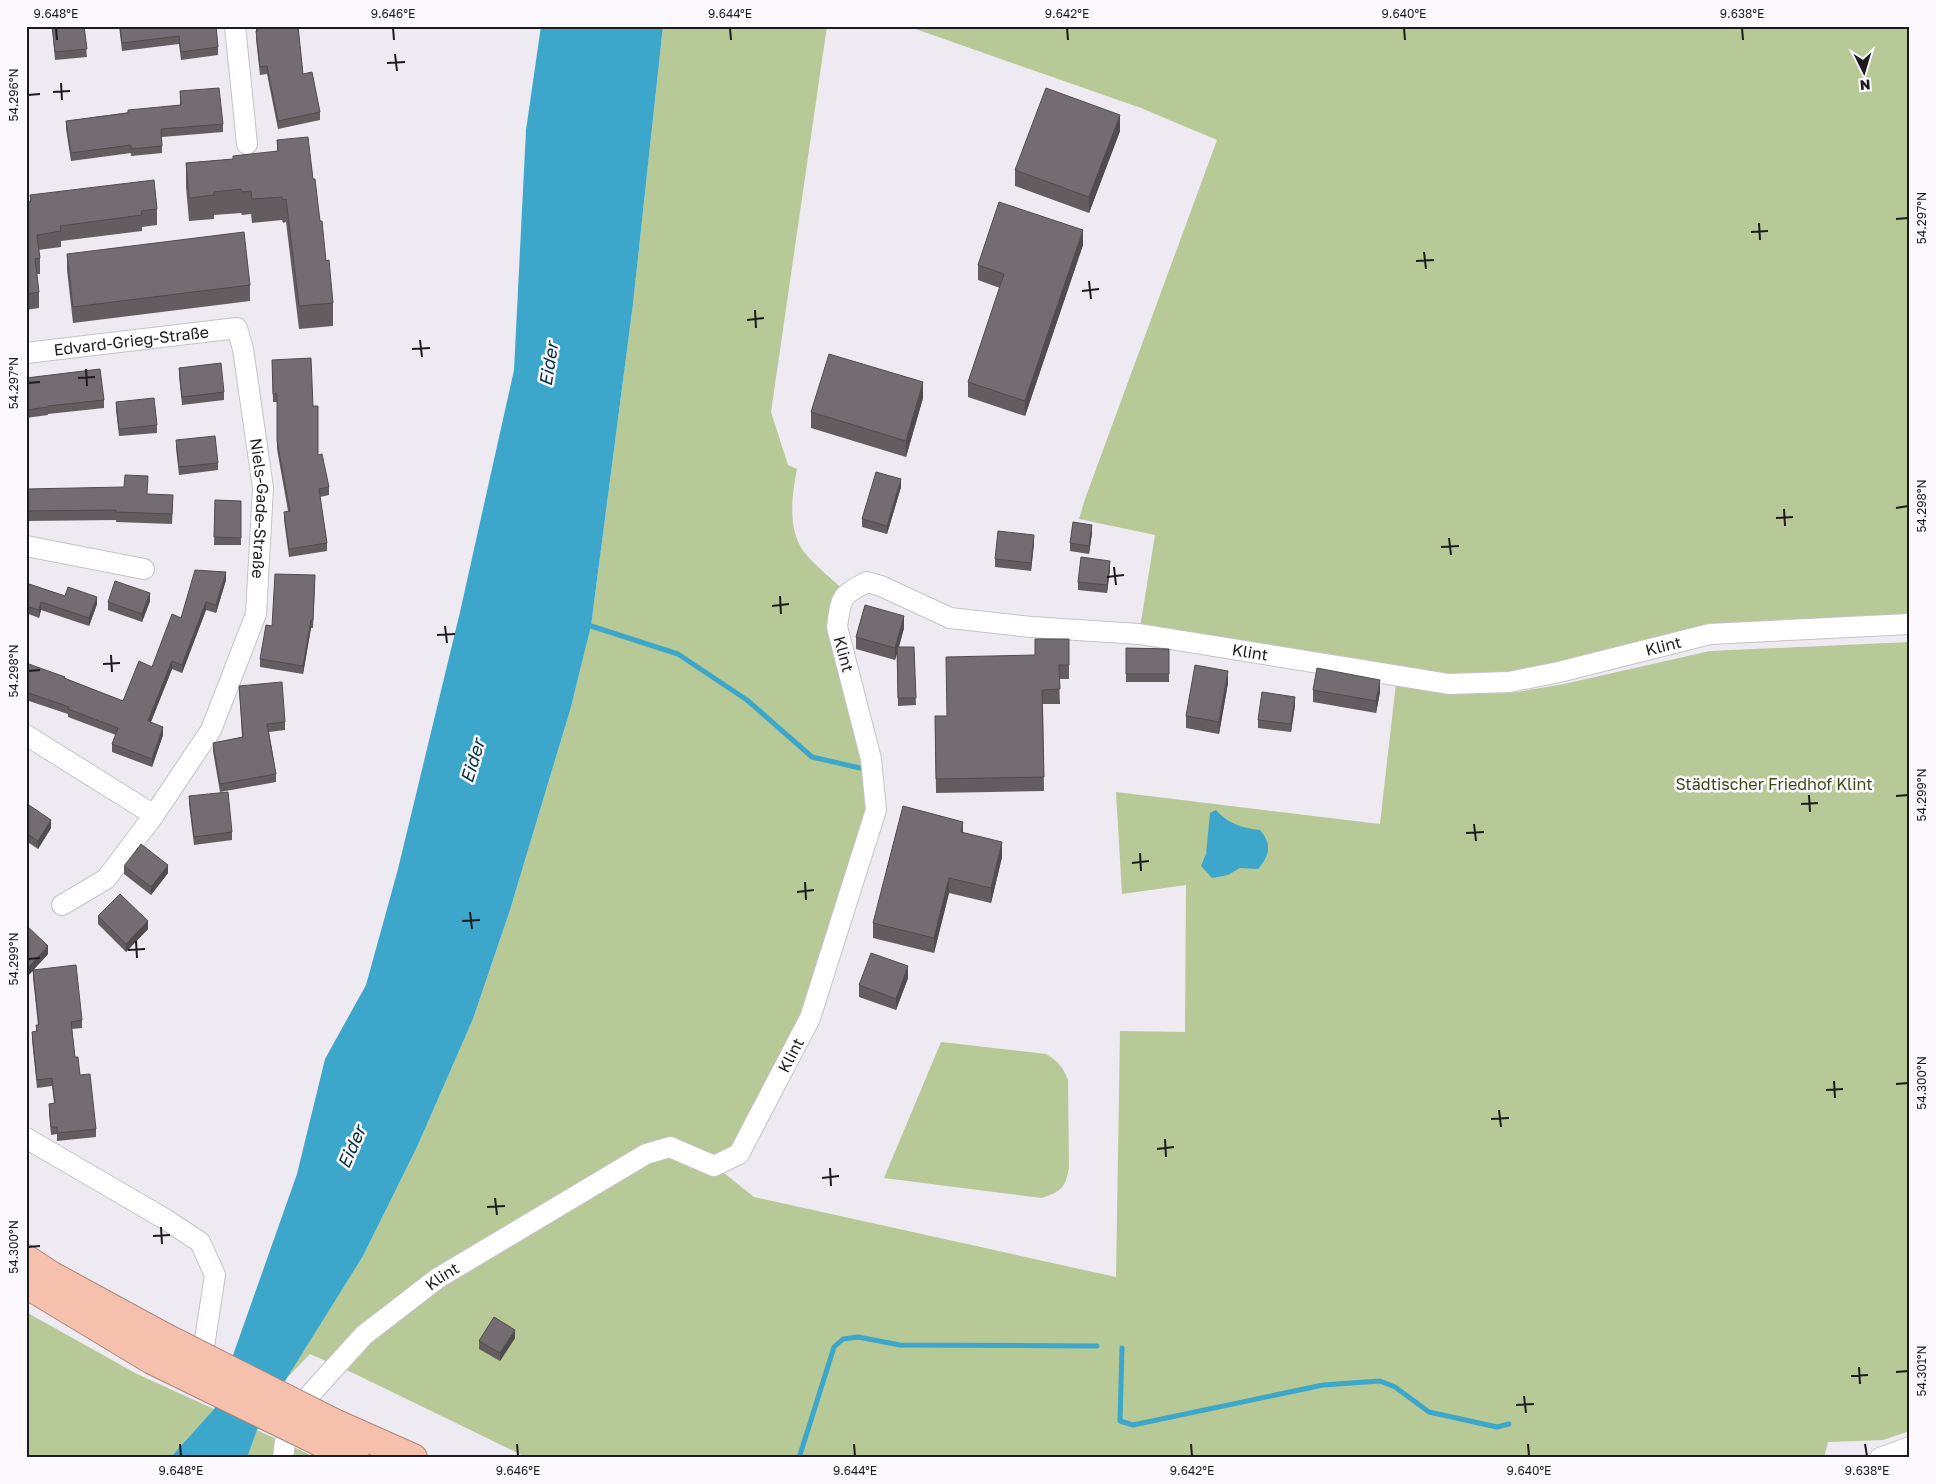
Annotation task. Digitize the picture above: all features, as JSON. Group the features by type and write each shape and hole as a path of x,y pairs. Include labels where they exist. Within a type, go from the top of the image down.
{"highway":[{"path":"26,1258 158,1349"},
{"path":"26,1284 326,1432 413,1458"},
{"path":"326,1432 355,1458"}],"street":[{"path":"235,26 247,144"},
{"name":"Edvard-Grieg-Straße","path":"26,353 237,328"},
{"name":"Niels-Gade-Straße","path":"62,905 106,879 154,815 212,730 256,614 263,488 244,349 237,328"},
{"path":"26,546 144,569"},
{"name":"Klint","path":"283,1458 285,1442 296,1410 364,1335 438,1278 646,1154 670,1147 714,1166 739,1154 810,1018 876,810 872,759 837,627 840,607 846,592 866,582 881,586 950,618 1138,634 1449,684 1509,682 1526,679 1710,634 1910,624"},
{"path":"26,735 154,815"},
{"path":"27,1139 165,1219 200,1242 215,1275 204,1346 178,1388"},
{"path":"1880,1458 1910,1447"}],"green space":[{"name":"Städtischer Friedhof Klint","path":"663,26 827,26 771,412 788,465 797,469 792,512 795,533 799,543 804,552 846,593 840,607 876,810 810,1018 739,1154 715,1166 754,1197 1116,1277 1120,1031 1185,1032 1186,885 1122,894 1116,792 1380,824 1396,683 1450,694 1511,693 1564,684 1710,651 1910,642 1910,1431 1883,1440 1828,1442 1824,1458 528,1458 310,1354 285,1380 363,1256 417,1147 473,1019 510,910 571,707 591,626 633,304"},
{"path":"907,26 1910,26 1910,624 1710,634 1509,682 1139,634 1155,535 1079,519 1217,140 1141,108"},
{"path":"941,1042 1046,1054 1060,1065 1068,1080 1069,1168 1062,1188 1042,1198 884,1178"},
{"path":"26,1312 137,1374 214,1409 170,1458 26,1458"},
{"path":"257,1430 317,1458 247,1458"}],"water":[{"name":"Eider","path":"541,26 663,26 633,304 591,626 571,707 510,910 473,1019 417,1147 363,1256 285,1381 257,1430 247,1458 170,1458 214,1409 297,1174 325,1059 366,985 398,869 460,612 514,370 526,130"},
{"path":"1216,810 1231,822 1260,830 1264,835 1268,850 1265,859 1258,869 1240,868 1228,875 1212,878 1201,866 1206,854 1210,813"}],"building":[{"path":"52,26 84,26 87,49 55,52"},
{"path":"120,26 216,26 218,47 181,52 179,36 122,43"},
{"path":"257,26 298,26 303,74 312,72 320,112 278,121 267,66 260,67"},
{"path":"219,88 223,124 161,129 162,146 131,149 131,145 71,153 66,121 128,113 128,110 181,105 180,91"},
{"path":"1046,88 1120,115 1089,197 1015,170"},
{"path":"308,137 320,221 322,221 326,261 329,260 333,303 299,306 286,199 283,200 282,197 252,199 251,191 242,192 241,189 214,192 214,195 189,198 186,163 233,159 233,156 278,151 277,140"},
{"path":"154,180 157,209 141,211 142,215 60,226 61,231 37,235 40,258 35,259 39,292 26,294 26,202 31,201 30,195"},
{"path":"999,202 1083,230 1025,401 968,382 1004,274 978,265"},
{"path":"244,232 250,285 73,307 67,254"},
{"path":"829,354 923,382 906,441 811,412"},
{"path":"311,358 313,406 318,406 318,455 322,454 329,487 319,489 327,543 289,549 284,512 290,511 277,441 277,394 273,394 272,360"},
{"path":"221,363 224,392 182,397 179,368"},
{"path":"100,369 104,400 26,410 26,378"},
{"path":"154,398 157,425 119,429 116,402"},
{"path":"215,436 218,463 179,467 176,440"},
{"path":"876,472 901,479 887,526 862,519"},
{"path":"125,475 148,476 147,494 173,495 172,514 116,512 116,510 26,511 26,489 124,487"},
{"path":"215,500 241,501 241,538 214,537"},
{"path":"1073,522 1092,525 1089,546 1070,543"},
{"path":"998,531 1034,535 1031,563 995,559"},
{"path":"1081,557 1110,561 1107,585 1078,582"},
{"path":"195,570 226,572 216,605 206,602 182,665 172,661 148,721 163,727 152,759 112,744 118,728 68,709 69,707 26,692 26,663 123,701 139,661 152,667 172,614 181,618"},
{"path":"275,574 315,575 313,620 311,620 303,666 260,659 266,625 272,626"},
{"path":"115,581 150,593 142,614 108,602"},
{"path":"26,583 65,596 68,587 97,597 89,618 41,602 39,610 26,606"},
{"path":"865,605 904,616 895,648 856,637"},
{"path":"1035,639 1069,639 1069,665 1059,665 1060,689 1042,690 1044,777 936,779 935,716 947,716 946,657 1035,655"},
{"path":"897,647 914,647 916,698 898,698"},
{"path":"1126,648 1169,649 1169,674 1126,674"},
{"path":"1195,665 1228,671 1219,722 1186,716"},
{"path":"1317,668 1380,680 1376,701 1313,690"},
{"path":"282,682 285,722 267,724 276,774 220,784 213,743 243,737 239,686"},
{"path":"1262,692 1295,697 1291,724 1258,720"},
{"path":"228,792 232,832 194,837 189,796"},
{"path":"26,803 51,820 38,841 26,833"},
{"path":"903,806 963,822 961,832 1002,842 991,888 949,878 934,938 873,923"},
{"path":"141,844 168,865 151,887 124,866"},
{"path":"120,894 148,921 126,944 98,916"},
{"path":"26,925 48,946 27,969 26,969"},
{"path":"871,953 908,966 896,999 859,985"},
{"path":"76,965 82,1020 71,1022 75,1057 78,1057 80,1075 90,1074 96,1129 57,1133 57,1127 51,1127 49,1104 55,1103 52,1078 37,1080 32,1032 37,1031 36,1025 39,1025 33,970"},
{"path":"494,1317 515,1330 500,1353 479,1341"}],"waterway":[{"path":"591,626 678,654 747,700 812,757 860,768"},
{"path":"799,1458 834,1347 843,1339 858,1337 900,1345 1097,1346"},
{"path":"1122,1348 1120,1421 1133,1425 1323,1385 1380,1381 1395,1387 1429,1412 1497,1427 1509,1424"}]}
